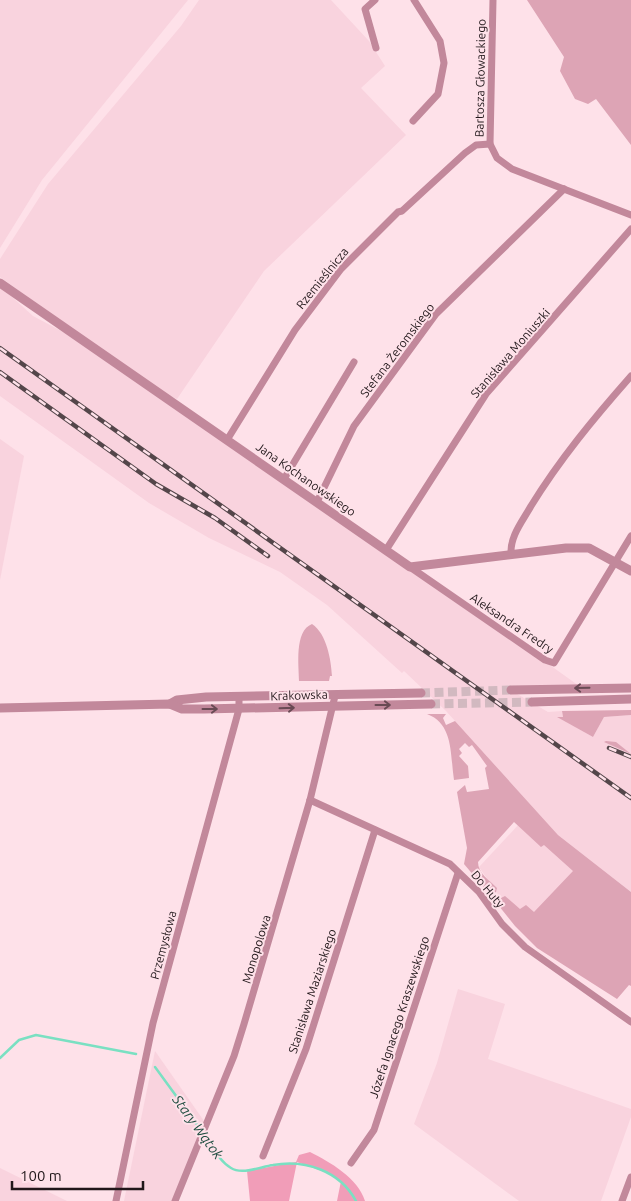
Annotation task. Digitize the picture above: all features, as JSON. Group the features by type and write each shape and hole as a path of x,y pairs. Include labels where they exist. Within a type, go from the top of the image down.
{"street":[{"path":"374,0 365,9 376,48"},
{"path":"413,121 438,94 444,63 440,42 414,0"},
{"name":"Bartosza Głowackiego","path":"492,0 490,144 497,158 505,164 564,190 631,216"},
{"name":"Rzemieślnicza","path":"227,440 296,330 341,269 398,212 465,153 476,145 490,144"},
{"name":"Stefana Żeromskiego","path":"317,502 354,426 436,314 564,190"},
{"name":"Stanisława Moniuszki","path":"386,550 486,394 631,229"},
{"name":"Jana Kochanowskiego","path":"0,283 410,566"},
{"path":"284,479 354,362"},
{"path":"511,554 511,540 546,482 580,434 631,376"},
{"name":"Aleksandra Fredry","path":"410,566 552,663 556,661 614,561 631,536"},
{"path":"410,566 511,554 589,548 631,571"},
{"path":"511,690 631,688"},
{"name":"Krakowska","path":"170,704 177,700 239,696 336,696 421,693"},
{"name":"Przemysłowa","path":"116,1201 153,1023 239,709 239,696"},
{"name":"Monopolowa","path":"175,1201 234,1056 281,905 336,696"},
{"path":"532,702 631,699"},
{"name":"Krakowska","path":"0,708 170,704 182,709 239,709 431,704"},
{"name":"Do Huty","path":"310,800 450,864 478,892 502,924 525,947 631,1022"},
{"name":"Stanisława Maziarskiego","path":"263,1156 306,1049 375,830"},
{"name":"Józefa Ignacego Kraszewskiego","path":"351,1164 374,1130 458,873"},
{"path":"622,1201 631,1177"}],"shaded area":[{"path":"0,0 188,0 42,180 0,248"},
{"path":"199,0 331,0 369,41 385,66 361,88 406,135 264,271 177,399 166,394 93,344 0,277 0,259 48,184 181,26"},
{"path":"527,0 631,0 631,145 596,99 588,104 575,99 560,71 564,57"},
{"path":"0,286 33,316 67,334 418,571 582,688 512,691 548,712 562,711 563,717 558,717 593,737 604,717 631,715 631,892 558,835 446,711 404,671 402,673 327,605 280,572 209,538 149,503 0,396"},
{"path":"0,439 24,456 0,580"},
{"path":"312,624 317,628 325,641 331,663 332,676 330,676 329,681 299,681 298,658 300,641 306,628"},
{"path":"631,710 631,715 604,717 593,737 557,717 563,717 562,711"},
{"path":"427,714 446,714 443,718 446,725 455,721 558,835 631,892 631,986 629,985 617,999 537,948 515,926 495,901 505,896 520,909 526,905 534,912 573,871 544,845 541,847 514,822 478,862 482,873 497,888 496,892 491,896 464,864 467,848 457,792 465,785 467,792 489,789 485,768 487,766 472,745 469,747 465,743 459,749 462,753 459,756 468,766 469,778 454,780 451,751 446,733 436,719"},
{"path":"604,742 616,742 631,754"},
{"path":"520,823 575,870 521,928 479,867"},
{"path":"458,989 505,1004 488,1059 631,1109 631,1117 601,1201 519,1201 414,1124 437,1063"},
{"path":"155,1051 204,1121 199,1140 172,1201 124,1201"},
{"path":"310,1152 350,1178 365,1201 337,1201 341,1181 330,1174 297,1162 289,1201 250,1201 247,1171 296,1162 299,1155"},
{"path":"0,1168 67,1201 0,1201"}],"waterway":[{"name":"Stary Wątok","path":"0,1058 19,1040 36,1035 136,1054"},
{"name":"Stary Wątok","path":"155,1067 201,1130"},
{"name":"Stary Wątok","path":"204,1135 223,1161 235,1170 246,1171 285,1164 309,1166 321,1170 341,1182 356,1201"}],"tunnel":[{"path":"421,693 511,690"},
{"path":"431,704 532,702"}],"railway":[{"path":"0,348 631,798"},
{"path":"0,372 156,484 215,518 268,556"},
{"path":"609,748 631,757"}]}
